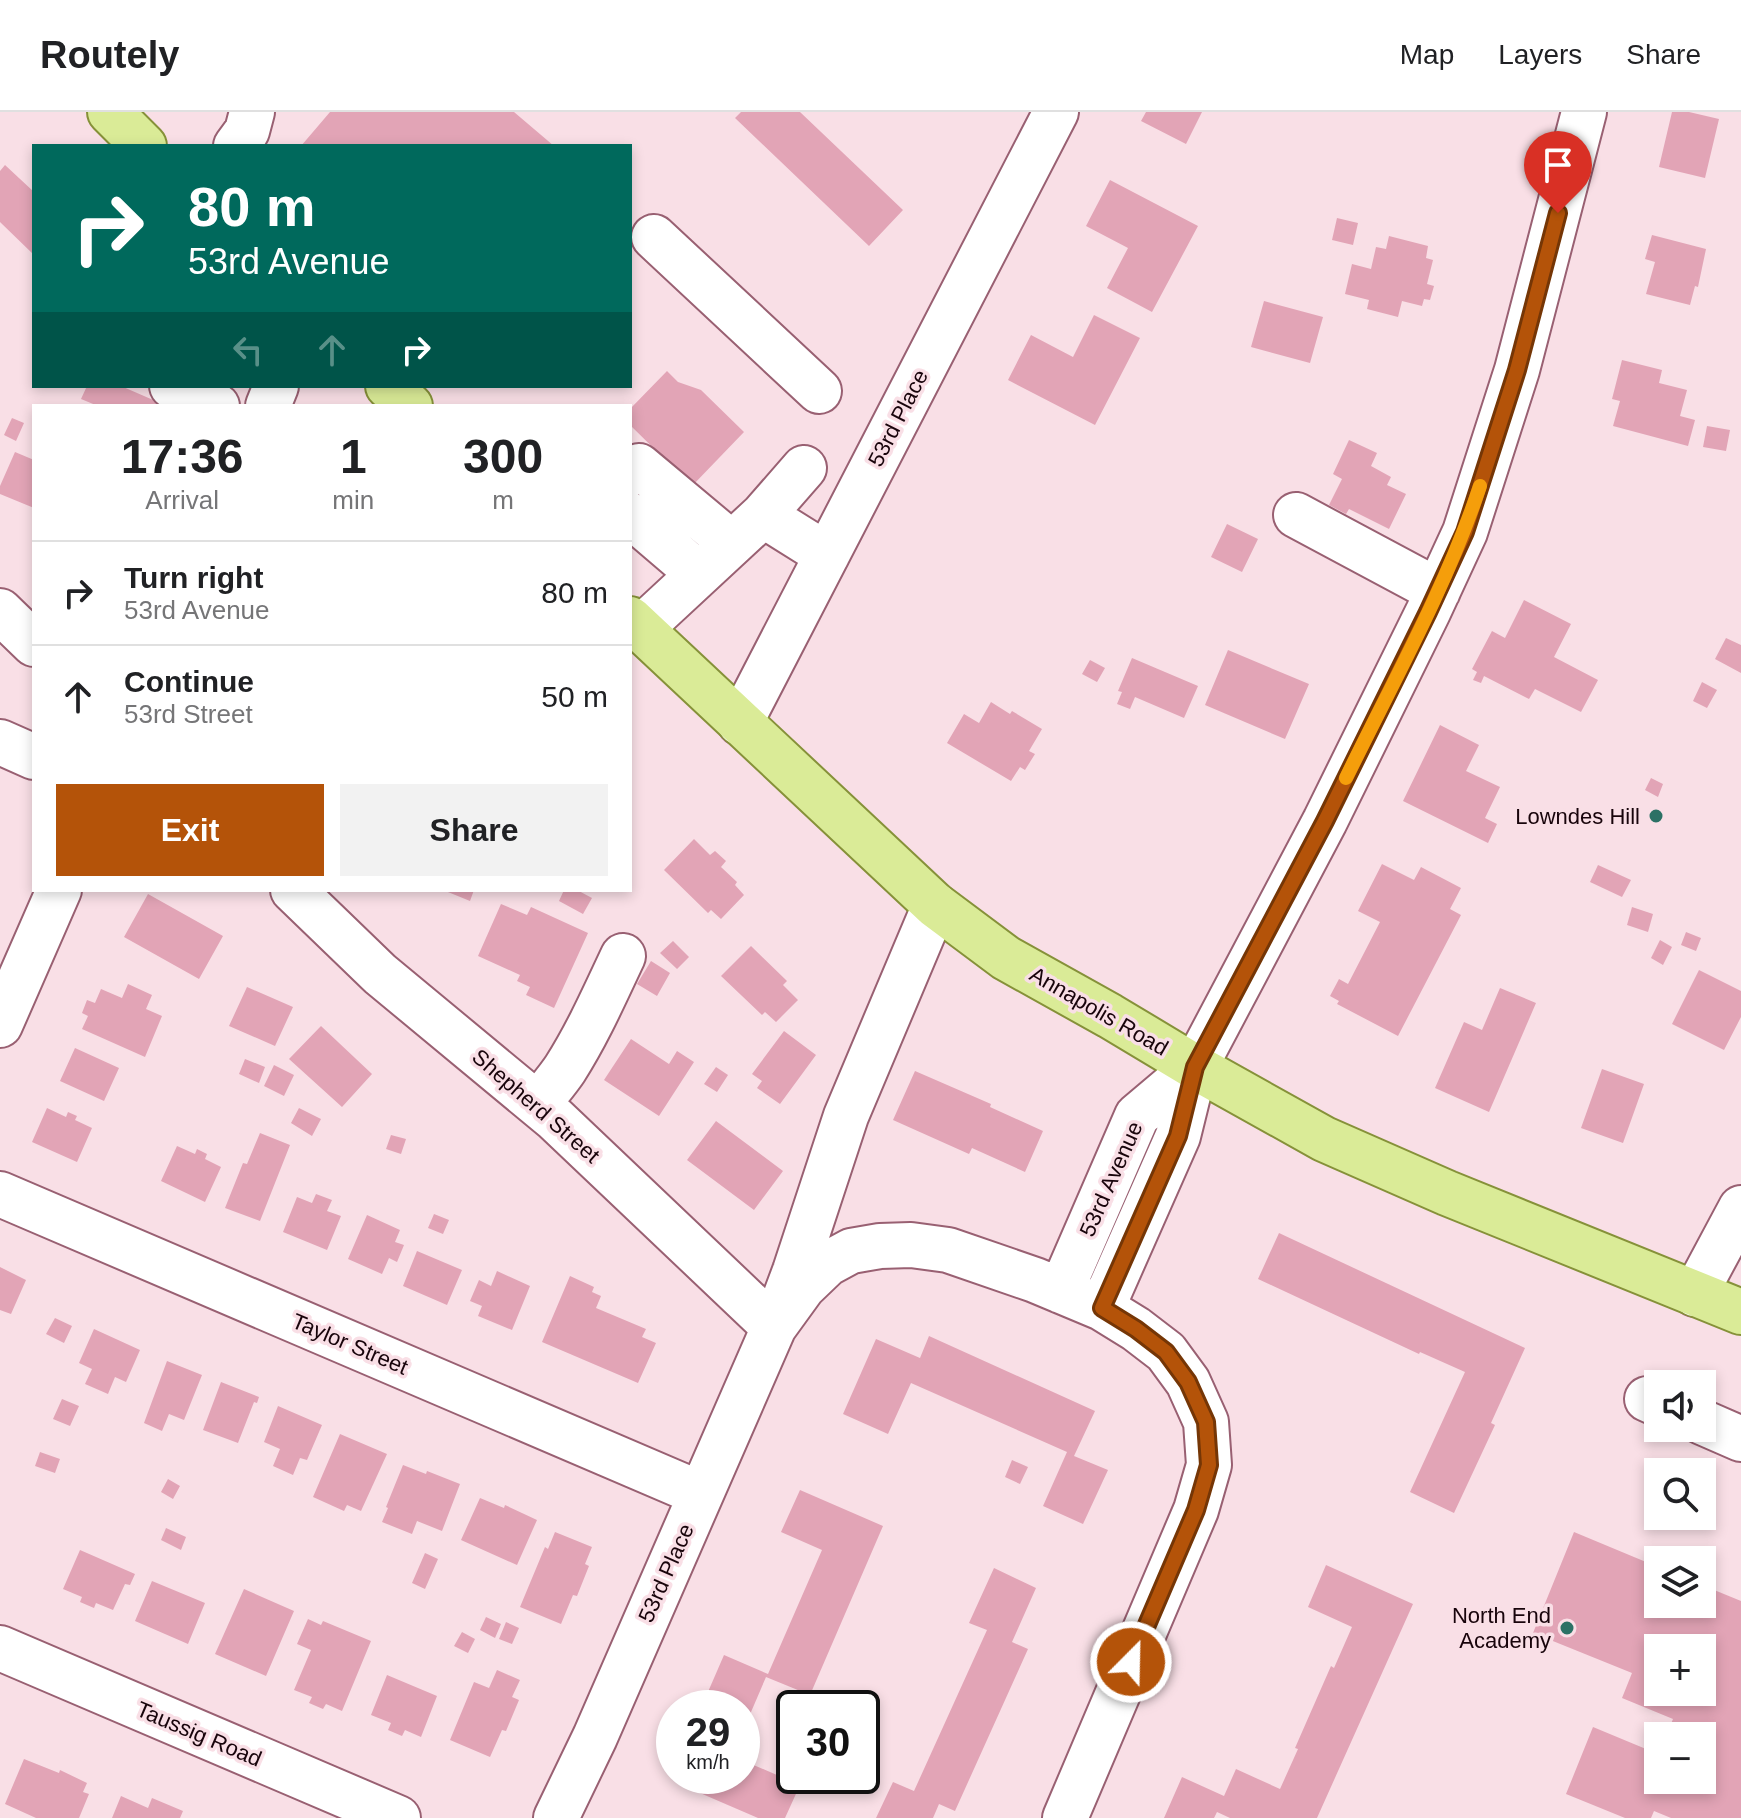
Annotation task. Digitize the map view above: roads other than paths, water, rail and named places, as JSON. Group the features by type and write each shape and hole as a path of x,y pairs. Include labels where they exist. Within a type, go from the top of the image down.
{"main road":[{"path":"113,113 142,144"},
{"path":"390,388 408,404"},
{"name":"Annapolis Road","path":"635,624 935,905 1006,958 1324,1139 1447,1193 1741,1312"}],"street":[{"path":"237,144 247,131 252,112"},
{"path":"1195,1067 1325,821 1465,532 1517,370 1584,112"},
{"name":"53rd Place","path":"740,723 827,555 1043,118"},
{"path":"654,237 819,391"},
{"path":"176,388 212,404"},
{"path":"632,472 639,466 747,529 827,555"},
{"path":"635,624 699,574 747,529 804,468"},
{"path":"1296,515 1438,591"},
{"path":"632,517 699,574"},
{"path":"0,611 32,642"},
{"path":"0,742 32,756"},
{"path":"0,1025 58,892"},
{"name":"Shepherd Street","path":"295,892 380,974 538,1104 774,1327"},
{"name":"53rd Place","path":"556,1818 595,1737 774,1327 846,1116 935,905"},
{"path":"538,1104 576,1050 623,956"},
{"name":"53rd Avenue","path":"1061,1291 1137,1116 1195,1067"},
{"name":"53rd Avenue","path":"1102,1308 1178,1136 1195,1067"},
{"name":"Taylor Street","path":"0,1194 701,1494"},
{"path":"1695,1294 1741,1208"},
{"name":"53rd Place","path":"774,1327 803,1287 827,1264 851,1251 880,1246 911,1245 948,1250 1102,1308"},
{"path":"1065,1818 1196,1510 1209,1465 1206,1422 1188,1382 1166,1352 1102,1308"},
{"path":"1716,1428 1741,1439"},
{"name":"Taussig Road","path":"0,1648 398,1818"}],"place":[{"name":"Lowndes Hill","path":"1656,816"},
{"name":"North End Academy","path":"1567,1628"}]}
